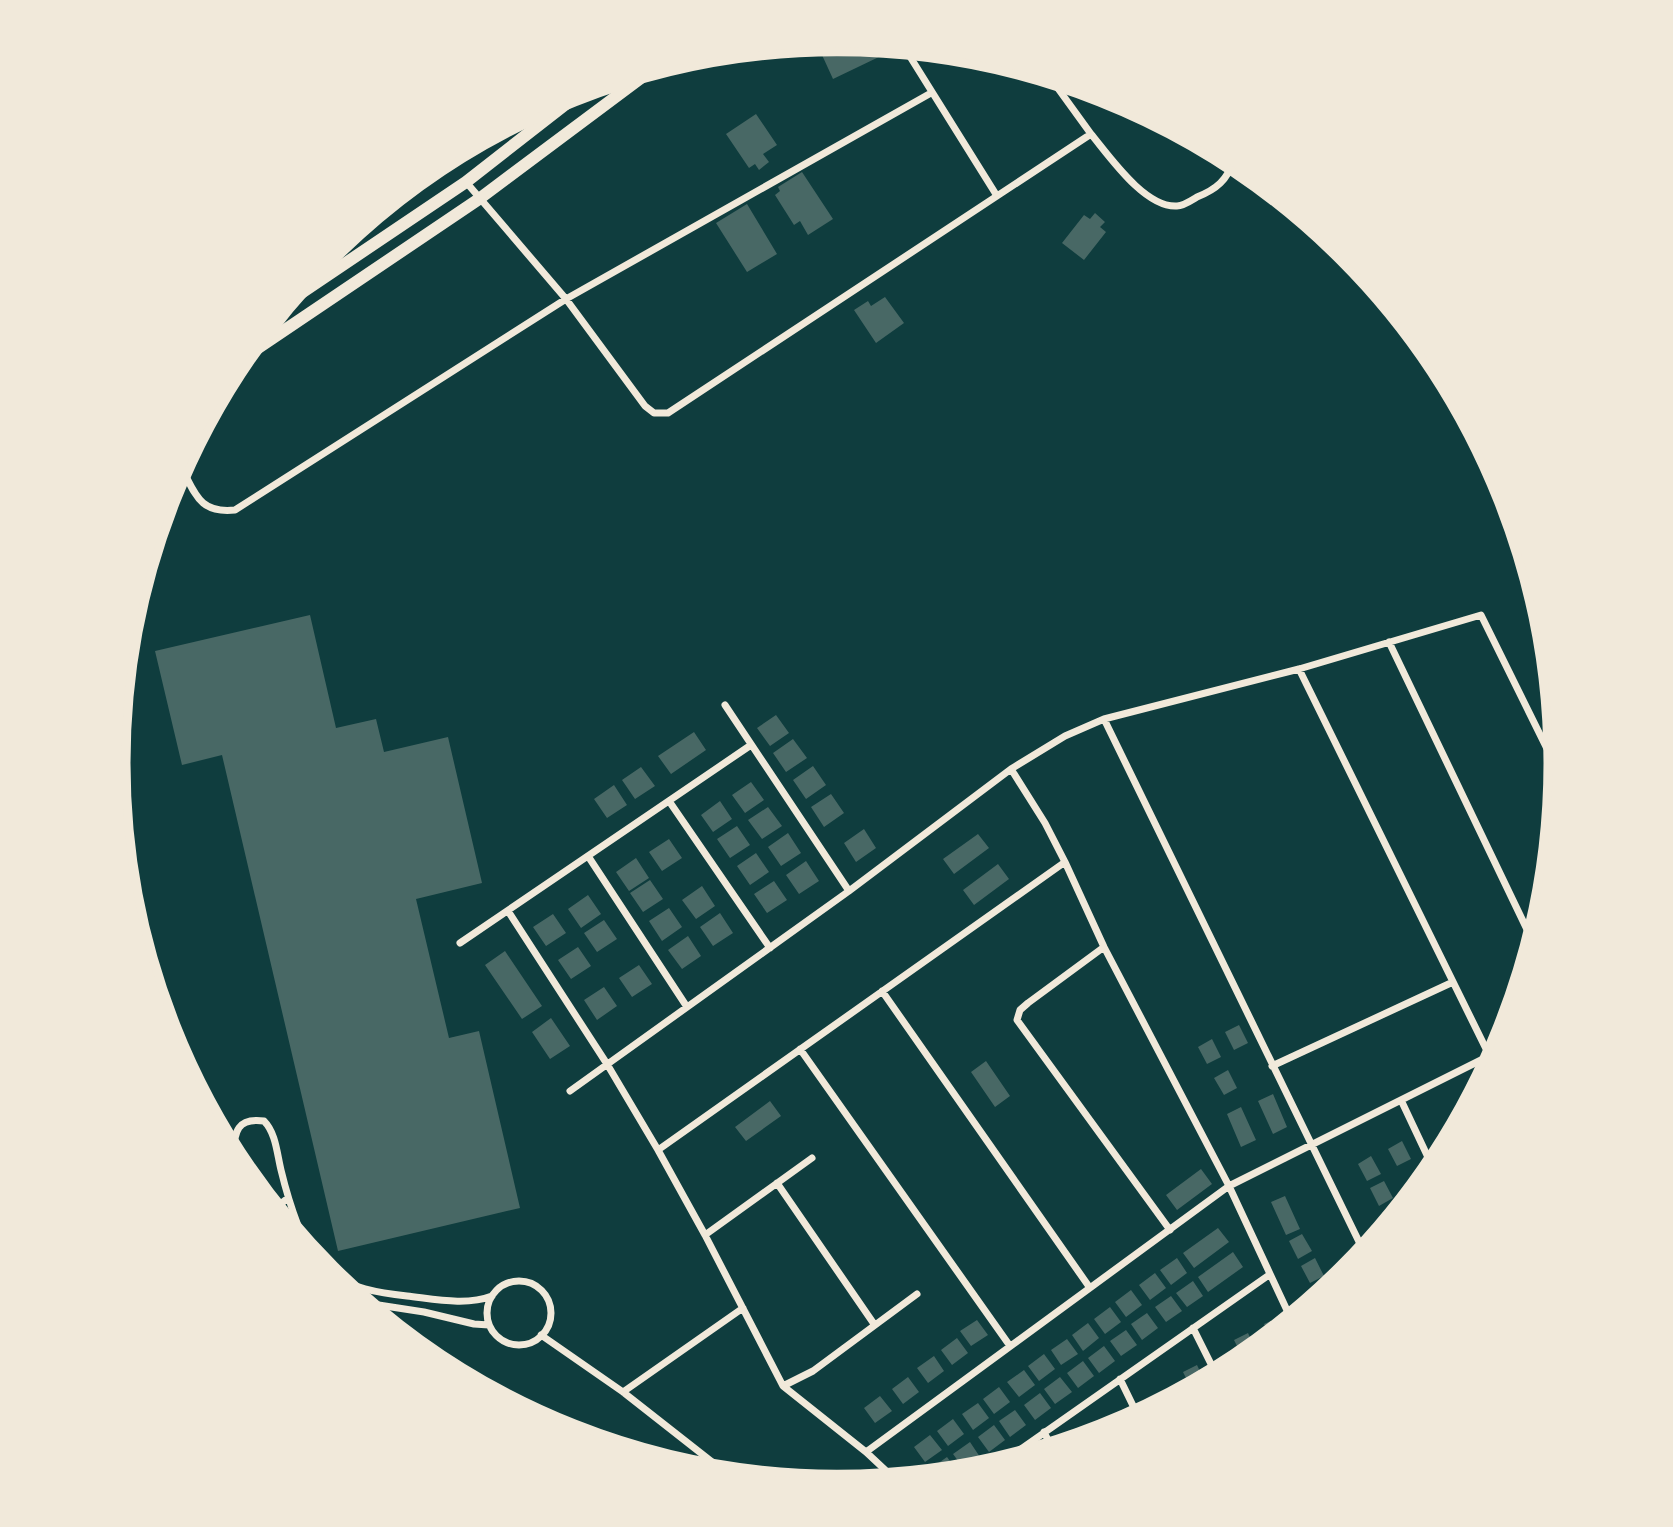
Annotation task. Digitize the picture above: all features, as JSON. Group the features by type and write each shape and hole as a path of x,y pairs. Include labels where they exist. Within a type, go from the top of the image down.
{"street":[{"path":"910,57 997,196"},
{"path":"261,346 479,199 636,82"},
{"path":"1058,88 1091,134 1150,199 1177,206 1209,192 1228,176 1230,171"},
{"path":"186,477 201,504 220,512 234,510 566,299 932,93"},
{"path":"308,288 466,182 559,109"},
{"path":"466,182 566,299 645,405 654,413 668,413 1091,134"},
{"path":"569,1091 849,891 1011,769 1065,736 1104,719 1299,669 1481,615 1547,749"},
{"path":"1389,642 1527,930"},
{"path":"1299,669 1487,1050"},
{"path":"724,705 849,891"},
{"path":"1104,719 1360,1244"},
{"path":"460,943 751,745"},
{"path":"1011,769 1045,823 1104,947 1230,1186 1288,1312"},
{"path":"668,801 770,948"},
{"path":"588,856 687,1007"},
{"path":"658,1150 1065,862"},
{"path":"508,911 607,1064 658,1150 783,1386 888,1472"},
{"path":"1104,947 1028,1003 1020,1010 1017,1020 1170,1230"},
{"path":"1272,1066 1453,982"},
{"path":"882,991 1090,1288"},
{"path":"800,1049 1010,1346"},
{"path":"866,1452 1230,1186 1401,1100 1480,1064"},
{"path":"1401,1100 1428,1158"},
{"path":"234,1141 235,1133 242,1124 250,1119 264,1121 273,1135 288,1198 302,1231"},
{"path":"705,1235 812,1158"},
{"path":"777,1183 874,1324"},
{"path":"279,1205 288,1198"},
{"path":"1019,1450 1269,1275"},
{"path":"356,1287 362,1290 464,1301 492,1296 507,1283 516,1281 535,1285 548,1299 550,1308 547,1327 541,1335 526,1344 517,1345 500,1339 489,1325 486,1310 492,1296"},
{"path":"783,1386 813,1371 918,1294"},
{"path":"376,1305 489,1325"},
{"path":"623,1392 743,1308"},
{"path":"1193,1328 1212,1367"},
{"path":"541,1335 623,1392 714,1463"},
{"path":"1120,1379 1134,1409"},
{"path":"1044,1433 1049,1442"}],"building":[{"path":"821,53 883,54 883,55 833,79"},
{"path":"756,114 777,145 763,154 769,162 759,170 755,164 749,168 726,134"},
{"path":"802,172 833,219 808,235 800,221 794,225 775,195 780,191 778,187"},
{"path":"747,204 777,254 747,272 716,223"},
{"path":"1095,213 1105,222 1100,227 1106,232 1084,260 1062,243 1084,215 1090,219"},
{"path":"885,297 904,323 876,343 854,310 868,301 871,306"},
{"path":"310,615 336,728 376,719 384,752 448,737 482,883 416,899 449,1038 479,1031 520,1208 338,1251 222,755 182,765 155,651"},
{"path":"776,715 789,733 770,746 757,728"},
{"path":"694,732 706,750 671,774 658,756"},
{"path":"793,739 807,758 786,772 773,753"},
{"path":"813,766 826,785 806,799 793,780"},
{"path":"641,767 655,786 635,799 622,780"},
{"path":"751,782 764,800 745,813 732,795"},
{"path":"614,785 627,805 607,818 594,799"},
{"path":"831,794 844,813 824,827 811,807"},
{"path":"720,801 732,819 713,832 701,815"},
{"path":"768,807 782,826 762,839 748,820"},
{"path":"737,826 750,845 730,858 717,839"},
{"path":"864,829 876,848 856,862 844,843"},
{"path":"788,833 801,853 781,866 768,847"},
{"path":"978,834 989,848 954,874 943,859"},
{"path":"669,839 682,858 662,871 649,852"},
{"path":"756,853 769,872 750,885 737,866"},
{"path":"636,858 649,878 629,891 616,872"},
{"path":"806,861 819,881 799,894 786,875"},
{"path":"998,864 1009,879 974,905 963,890"},
{"path":"650,880 663,899 643,912 630,893"},
{"path":"774,881 787,900 767,913 754,894"},
{"path":"702,886 715,906 696,919 682,900"},
{"path":"588,895 601,914 581,928 568,909"},
{"path":"669,908 682,927 662,941 649,921"},
{"path":"720,913 733,933 713,946 700,927"},
{"path":"553,914 566,933 546,946 533,927"},
{"path":"604,920 617,939 597,952 584,933"},
{"path":"688,936 701,956 682,969 668,950"},
{"path":"578,947 591,966 571,979 558,960"},
{"path":"505,951 542,1006 522,1019 485,965"},
{"path":"639,965 652,984 632,997 619,978"},
{"path":"604,987 617,1006 597,1020 584,1000"},
{"path":"551,1018 570,1046 550,1059 532,1032"},
{"path":"1239,1025 1248,1043 1234,1050 1225,1032"},
{"path":"1212,1039 1221,1057 1207,1064 1198,1047"},
{"path":"986,1061 1010,1096 995,1107 971,1072"},
{"path":"1228,1070 1237,1088 1224,1095 1214,1078"},
{"path":"1273,1094 1287,1127 1273,1134 1258,1101"},
{"path":"770,1101 781,1116 746,1141 735,1127"},
{"path":"1241,1107 1256,1140 1241,1147 1227,1114"},
{"path":"1402,1141 1411,1159 1397,1166 1388,1149"},
{"path":"1371,1156 1381,1174 1367,1181 1358,1164"},
{"path":"1201,1169 1212,1184 1177,1210 1166,1195"},
{"path":"1384,1181 1393,1198 1379,1206 1370,1188"},
{"path":"1285,1196 1300,1229 1286,1235 1271,1202"},
{"path":"1218,1228 1229,1242 1194,1268 1183,1253"},
{"path":"1302,1234 1312,1251 1298,1259 1289,1241"},
{"path":"1233,1252 1243,1267 1208,1292 1198,1277"},
{"path":"1177,1258 1187,1273 1171,1285 1160,1270"},
{"path":"1315,1258 1324,1276 1310,1283 1301,1266"},
{"path":"1155,1273 1166,1288 1150,1300 1139,1285"},
{"path":"1193,1281 1203,1296 1187,1307 1176,1293"},
{"path":"1131,1290 1142,1305 1126,1317 1115,1302"},
{"path":"1171,1296 1182,1311 1166,1322 1155,1307"},
{"path":"1110,1307 1121,1322 1105,1334 1094,1319"},
{"path":"1147,1313 1158,1328 1142,1340 1131,1324"},
{"path":"1278,1318 1279,1320 1267,1330 1264,1324"},
{"path":"977,1320 988,1335 971,1346 960,1331"},
{"path":"1088,1323 1099,1338 1083,1351 1072,1335"},
{"path":"1126,1330 1137,1345 1121,1356 1110,1341"},
{"path":"1248,1333 1252,1341 1239,1350 1234,1340"},
{"path":"957,1338 968,1353 952,1365 941,1350"},
{"path":"1067,1339 1078,1354 1061,1365 1051,1350"},
{"path":"1104,1346 1115,1361 1099,1373 1088,1358"},
{"path":"1044,1354 1055,1369 1039,1381 1028,1366"},
{"path":"934,1356 944,1371 928,1383 917,1368"},
{"path":"1083,1361 1094,1376 1078,1388 1067,1373"},
{"path":"1197,1365 1201,1374 1188,1381 1183,1372"},
{"path":"1024,1370 1035,1385 1019,1397 1007,1382"},
{"path":"908,1377 919,1392 903,1404 892,1389"},
{"path":"1060,1377 1072,1392 1055,1404 1044,1389"},
{"path":"999,1387 1010,1402 994,1414 983,1399"},
{"path":"1040,1393 1051,1408 1035,1420 1024,1405"},
{"path":"880,1396 892,1411 875,1423 864,1408"},
{"path":"978,1403 989,1418 973,1430 962,1414"},
{"path":"1015,1410 1026,1425 1010,1437 999,1421"},
{"path":"953,1419 964,1434 948,1446 937,1431"},
{"path":"994,1425 1005,1440 989,1452 978,1437"},
{"path":"930,1435 942,1450 925,1462 914,1447"},
{"path":"970,1442 980,1457 975,1461 960,1463 953,1454"},
{"path":"947,1457 952,1464 932,1468"}]}
